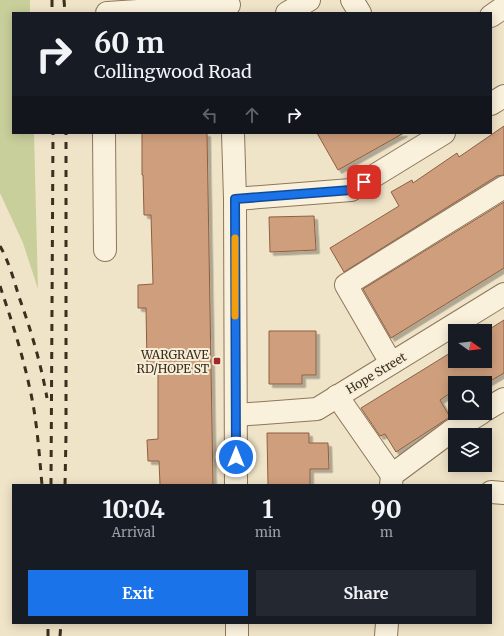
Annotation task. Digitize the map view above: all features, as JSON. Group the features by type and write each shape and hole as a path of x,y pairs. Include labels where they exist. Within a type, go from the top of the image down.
{"street":[{"path":"103,0 103,12"},
{"path":"289,12 309,0"},
{"path":"352,0 359,12"},
{"path":"124,12 229,6"},
{"path":"492,15 504,7"},
{"path":"492,103 504,96"},
{"path":"104,134 105,250"},
{"path":"233,134 235,199 236,484"},
{"path":"235,199 351,190 442,134"},
{"path":"391,363 346,285 504,187"},
{"name":"Hope Street","path":"236,415 317,408 504,294"},
{"path":"337,396 391,480 450,432 470,420"},
{"path":"492,406 504,399"},
{"path":"492,492 504,493"},
{"path":"237,624 237,636"},
{"path":"386,636 387,624"}],"green space":[{"path":"0,0 30,0 30,12 12,12 12,134 34,134 38,289 23,243 0,193"}],"building":[{"path":"504,126 504,175 497,176 344,272 330,248 399,206 391,192 412,180 413,183 457,153 459,157"},
{"path":"142,134 207,134 213,484 160,484 159,461 148,461 147,440 158,439 158,364 147,364 146,308 138,308 138,285 153,284 151,215 144,215"},
{"path":"318,134 402,134 338,170"},
{"path":"504,202 504,268 391,338 363,289"},
{"path":"314,216 316,250 270,252 269,217"},
{"path":"504,320 504,373 492,380 492,376 448,376 448,395 440,400 448,414 448,418 396,452 385,434 380,436 361,408 448,354 448,368 492,368 492,328"},
{"path":"269,331 316,331 316,375 302,375 302,384 269,384"},
{"path":"267,433 309,433 309,443 328,443 329,469 310,469 310,484 268,484"}],"railway":[{"path":"52,0 52,12"},
{"path":"64,0 65,12"},
{"path":"51,484 53,134"},
{"path":"65,484 66,134"},
{"path":"0,246 11,271 32,334 47,398"},
{"path":"0,286 20,348 32,397 42,484"},
{"path":"48,624 48,636"},
{"path":"60,636 61,624"}],"slow traffic":[{"path":"235,238 235,316"}],"place":[{"name":"WARGRAVE RD/HOPE ST","path":"217,361"}],"route":[{"path":"236,457 235,199 351,190 364,182"}]}
